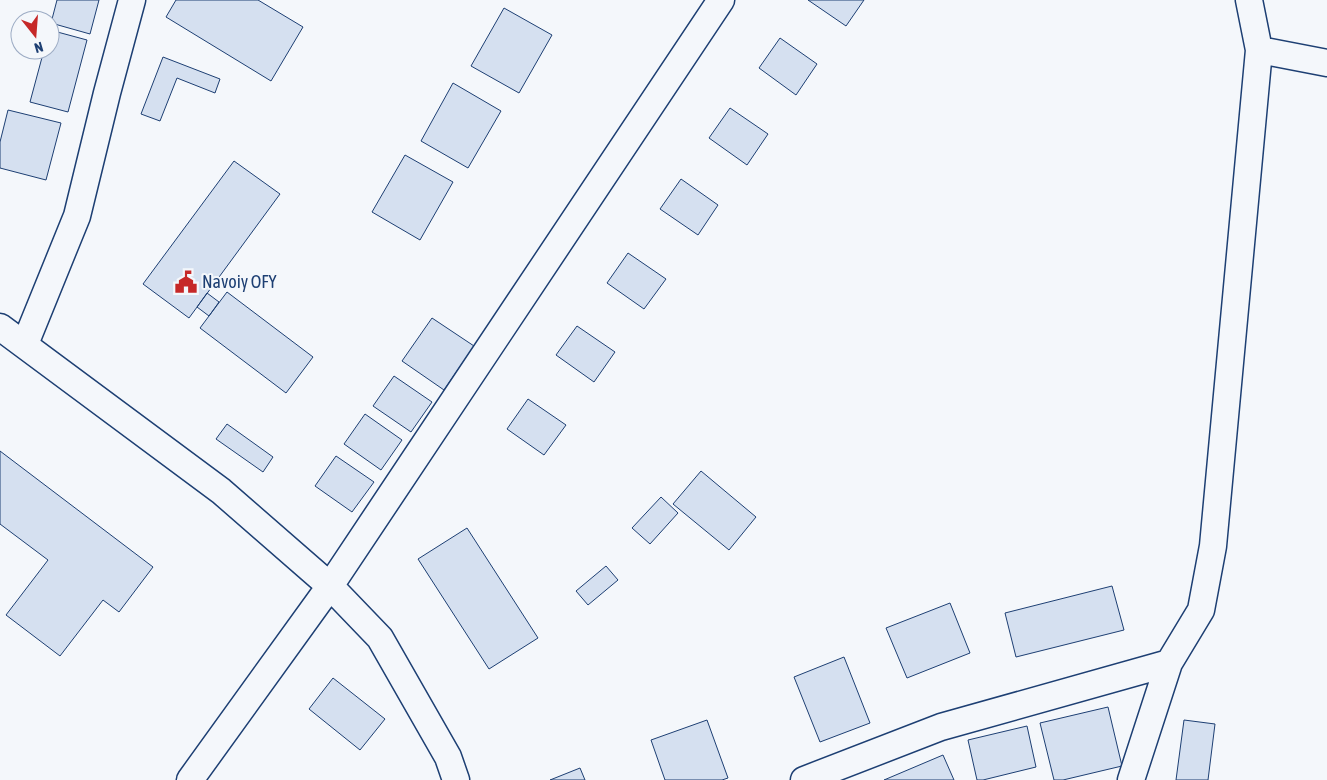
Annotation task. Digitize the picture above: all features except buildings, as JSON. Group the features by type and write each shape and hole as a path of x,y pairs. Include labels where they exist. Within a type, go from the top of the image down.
{"street":[{"path":"25,344 77,216 132,0"},
{"path":"190,780 330,586 721,0"},
{"path":"1131,780 1170,663 1201,610 1213,546 1259,50 1250,0"},
{"path":"1259,50 1327,63"},
{"path":"0,327 221,492 330,586 380,638 448,758 456,780"},
{"path":"804,780 941,727 1170,663"}],"place":[{"name":"Navoiy OFY","path":"186,282"}]}
